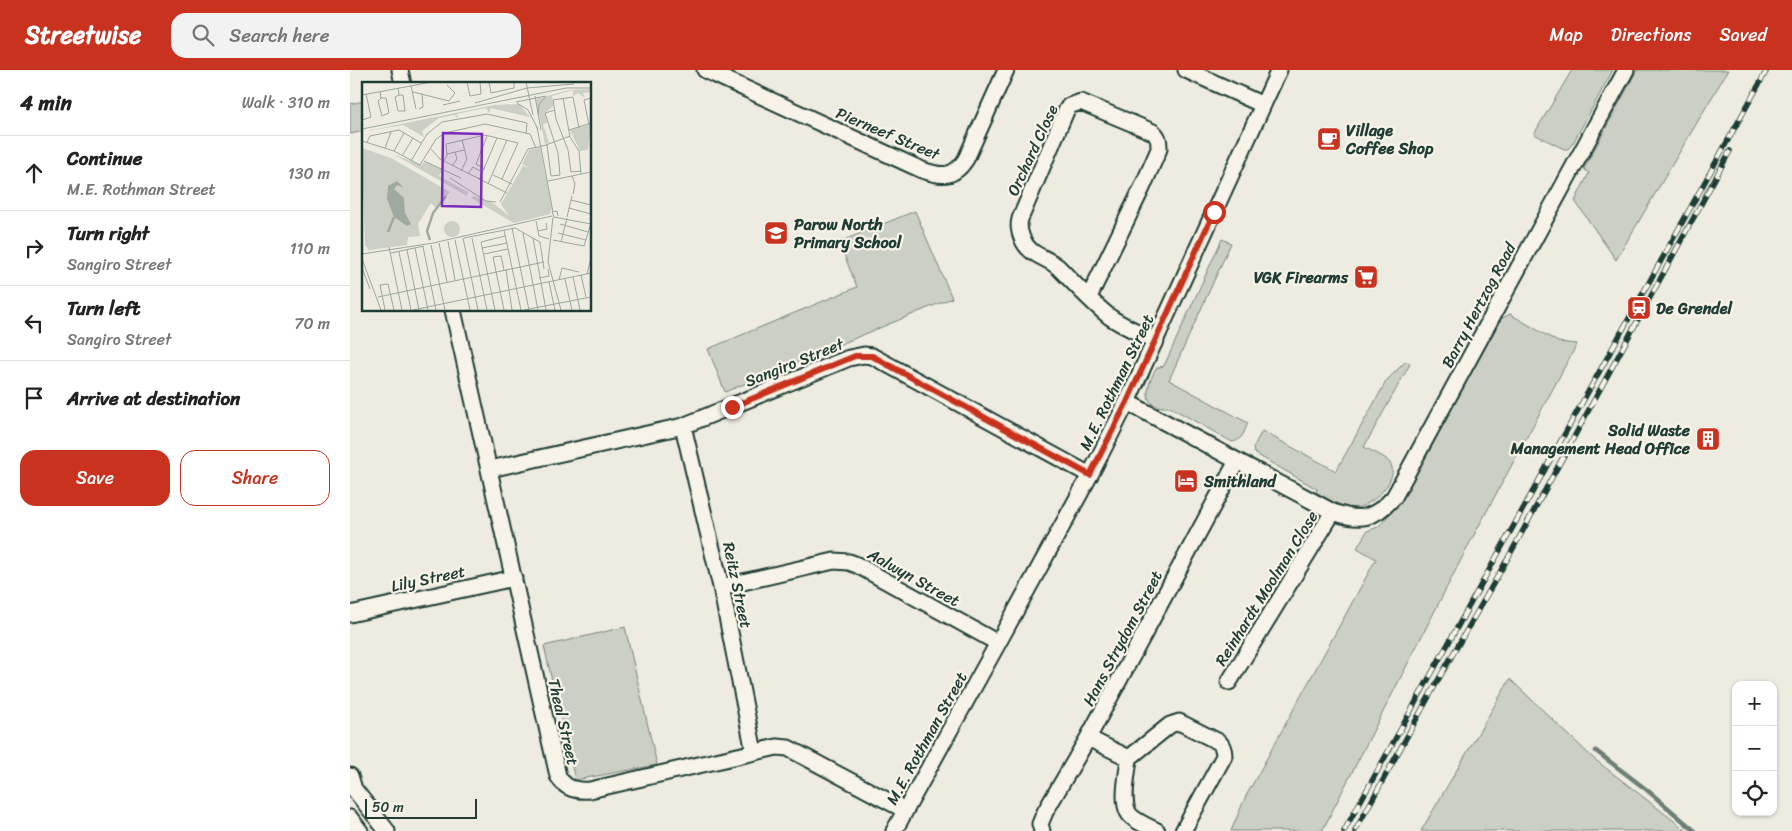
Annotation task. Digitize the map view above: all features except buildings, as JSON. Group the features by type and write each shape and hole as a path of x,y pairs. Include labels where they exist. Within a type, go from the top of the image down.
{"street":[{"name":"Pierneef Street","path":"705,70 922,170 932,174 949,174 961,167 966,159 1006,70"},
{"path":"1186,70 1263,105"},
{"name":"M.E. Rothman Street","path":"894,831 1090,475 1127,402 1279,70"},
{"name":"Barry Hertzog Road","path":"1127,402 1333,512 1349,518 1364,517 1381,510 1394,496 1626,70"},
{"name":"Orchard Close","path":"1089,297 1142,188 1159,149 1159,144 1157,135 1153,132 1081,102 1074,104 1066,110 1018,223 1019,230 1023,242 1031,252 1055,264 1089,297 1112,318 1156,341"},
{"name":"Theal Street","path":"454,311 558,776 562,783 571,789 590,790 777,747 788,748 905,810"},
{"name":"Sangiro Street","path":"490,469 683,426 849,358 864,355 872,356 1090,475"},
{"name":"Reitz Street","path":"683,426 721,587 754,752"},
{"name":"Hans Strydom Street","path":"1042,831 1040,824 1045,812 1088,738 1237,461"},
{"name":"Reinhardt Moolman Close","path":"1229,682 1333,512"},
{"name":"Aalwyn Street","path":"721,587 834,561 849,562 998,643"},
{"name":"Lily Street","path":"350,614 514,578"},
{"path":"1157,831 1127,812 1124,802 1129,758 1175,722 1186,724 1222,745 1224,756 1183,831"},
{"path":"1088,738 1129,758"},
{"path":"351,786 387,831"},
{"path":"350,818 360,831"}],"shaded area":[{"path":"1572,70 1613,70 1573,143 1568,149 1564,149 1534,134"},
{"path":"1637,70 1728,70 1616,260 1575,201 1589,173 1584,169"},
{"path":"362,101 362,131 350,134 350,104"},
{"path":"915,211 952,298 725,392 708,349 857,287 839,242"},
{"path":"1222,239 1231,243 1169,380 1248,423 1240,438 1232,442 1170,407 1160,407 1153,404 1148,395 1150,382 1156,368 1164,366"},
{"path":"1510,314 1558,342 1577,344 1467,548 1322,831 1231,831 1245,798 1376,559 1357,548 1367,531 1378,527 1389,515 1499,320"},
{"path":"1406,361 1410,364 1364,447 1385,458 1390,463 1392,469 1388,484 1376,498 1368,503 1354,508 1339,505 1316,492 1317,489 1254,453 1253,448 1262,431 1336,471 1387,380"},
{"path":"625,627 657,765 575,780 544,646"},
{"path":"1510,679 1593,758 1687,831 1421,831"}],"waterway":[{"path":"1596,751 1647,790 1695,831"}],"railway":[{"path":"1344,831 1767,70"},
{"path":"1355,831 1508,558 1730,151"}],"place":[{"name":"Village Coffee Shop","path":"1329,139"},
{"name":"Parow North Primary School","path":"776,233"},
{"name":"VGK Firearms","path":"1366,277"},
{"name":"De Grendel","path":"1639,308"},
{"name":"Solid Waste Management Head Office","path":"1708,439"},
{"name":"Smithland","path":"1186,481"}],"route":[{"path":"732,407 855,356 872,356 1090,475 1156,341 1214,212"}]}
